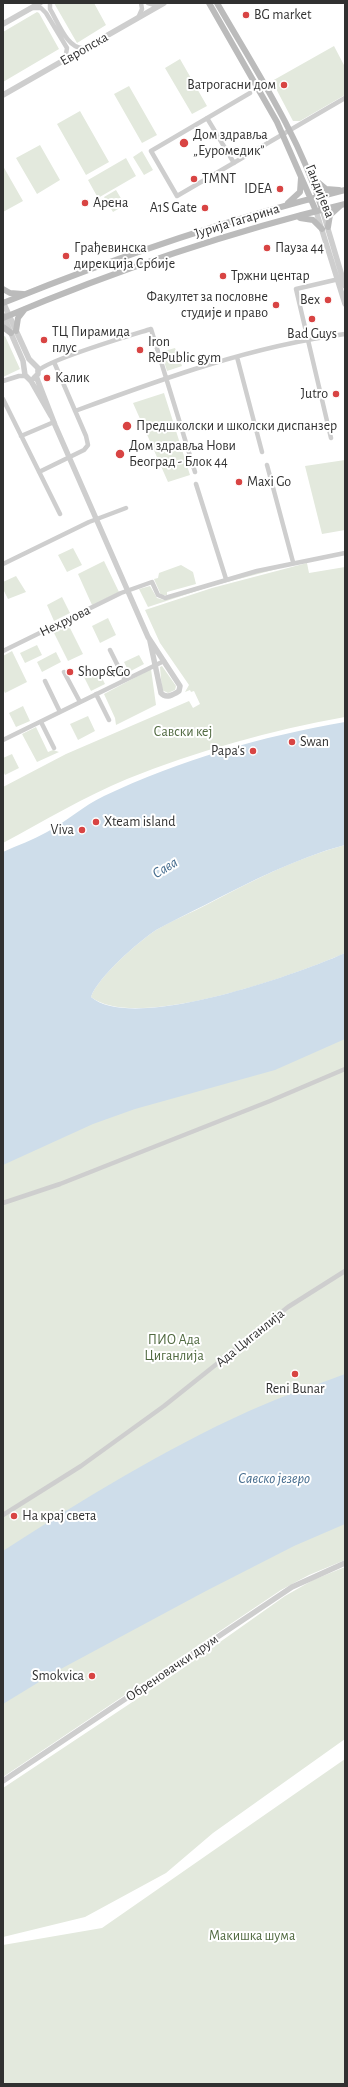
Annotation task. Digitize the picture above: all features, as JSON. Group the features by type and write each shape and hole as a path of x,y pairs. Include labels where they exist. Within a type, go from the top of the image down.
{"main road":[{"name":"Гандијева","path":"217,3 290,131 319,197 319,210"},
{"name":"Гандијева","path":"209,4 283,135 311,199 319,210"},
{"path":"310,175 326,189 345,190"},
{"path":"284,206 294,199 300,192 302,176"},
{"name":"Јурија Гагарина","path":"3,303 159,245 284,206 345,190"},
{"path":"288,218 308,218 325,228 330,214 344,204"},
{"name":"Јурија Гагарина","path":"5,316 157,259 288,218 344,204"},
{"path":"3,289 15,294 26,294"},
{"path":"3,327 13,332 18,318 26,308"}],"street":[{"path":"3,24 40,3"},
{"path":"50,3 50,9 71,44 77,48 85,48"},
{"path":"138,18 142,11 141,3"},
{"path":"148,3 158,6"},
{"name":"Европска","path":"4,94 164,3"},
{"path":"32,8 41,8 46,13 67,48 65,60"},
{"path":"250,93 151,151 177,196 345,98"},
{"path":"207,118 234,163"},
{"name":"Гандијева","path":"319,210 345,286"},
{"path":"331,438 296,289 342,279"},
{"name":"Гандијева","path":"342,279 345,304"},
{"path":"3,303 5,316 13,332 37,369 52,419 150,640 180,686 179,691 171,696 162,694 150,640"},
{"path":"3,381 54,362 151,330 195,472"},
{"path":"13,332 26,373 52,419"},
{"path":"75,411 166,378 237,357 308,340 345,334"},
{"path":"237,357 262,452"},
{"path":"39,472 84,450 88,442 54,362"},
{"path":"26,373 37,369"},
{"path":"3,399 60,514"},
{"path":"21,436 52,419"},
{"path":"267,465 293,562 345,553"},
{"path":"196,484 226,579"},
{"path":"3,564 96,519 126,508"},
{"name":"Нехруова","path":"3,652 128,591 152,582 158,595 165,598 226,579 293,562"},
{"path":"110,650 125,680"},
{"path":"3,740 164,661"},
{"path":"64,672 80,702"},
{"path":"45,681 60,712"},
{"path":"96,694 109,720"},
{"path":"41,722 54,748"},
{"path":"3,1203 60,1184 270,1101 345,1069"},
{"name":"Ада Циганлија","path":"3,1515 81,1466 174,1399 288,1307 345,1271"},
{"name":"Обреновачки друм","path":"3,1781 292,1587 345,1563"}],"green space":[{"path":"54,3 94,3 106,25 77,43"},
{"path":"37,12 39,13 59,49 3,82 3,32"},
{"path":"334,46 345,67 345,95 300,121 293,121 272,81"},
{"path":"180,59 207,106 192,114 165,68"},
{"path":"129,86 157,135 142,143 114,94"},
{"path":"80,111 109,162 86,175 57,124"},
{"path":"40,145 60,180 37,194 16,158"},
{"path":"142,151 153,170 144,175 133,157"},
{"path":"126,158 136,176 98,198 88,180"},
{"path":"3,166 23,201 3,212"},
{"path":"116,190 125,205 113,212 104,197"},
{"path":"5,336 20,369 3,377 3,337"},
{"path":"175,348 182,366 167,371 161,352"},
{"path":"164,393 190,475 168,482 133,403"},
{"path":"345,460 345,530 322,534 305,466"},
{"path":"73,548 82,565 67,572 58,555"},
{"path":"104,561 119,592 92,605 78,574"},
{"name":"Савски кеј","path":"307,563 309,573 345,567 345,717 290,728 234,742 180,759 127,779 95,794 3,843 3,787 66,754 189,701 193,708 200,704 194,691 191,692 190,690 185,692 189,685 160,643 145,610 212,588"},
{"path":"181,565 193,572 196,584 167,592 167,595 161,595 154,579 158,578 159,573"},
{"path":"281,568 212,586 148,607 139,589 150,586 157,598 164,600 258,572"},
{"path":"16,576 26,592 8,599 3,589 3,582"},
{"path":"62,597 70,613 54,621 47,605"},
{"path":"108,618 116,635 100,643 92,626"},
{"path":"68,624 83,654 68,661 53,631"},
{"path":"37,645 42,655 25,663 20,653"},
{"path":"12,651 27,682 5,693 3,689 3,656"},
{"path":"56,652 61,662 42,672 37,662"},
{"path":"139,655 144,664 129,672 124,662"},
{"path":"162,666 176,686 175,690 168,693 162,690 160,667"},
{"path":"97,668 105,684 91,691 83,675"},
{"path":"151,669 156,705 116,725 115,718 104,694"},
{"path":"23,706 30,721 16,727 9,713"},
{"path":"88,716 95,731 78,740 70,724"},
{"path":"36,727 48,752 53,750 59,752 37,762 22,734"},
{"path":"12,754 19,768 5,775 3,771 3,758"},
{"path":"345,845 345,953 322,963 255,986 178,1004 143,1008 113,1006 91,997 95,989 119,960 156,930 292,863"},
{"name":"ПИО Ада Циганлија","path":"345,1018 345,1560 309,1575 281,1590 3,1777 3,1136"},
{"path":"345,1567 345,1739 213,1833 166,1873 85,1917 3,1937 3,1788 179,1671 285,1596 313,1580"},
{"name":"Макишка шума","path":"345,1759 345,2084 3,2084 3,1945 102,1928"}],"water":[{"name":"Сава","path":"345,722 345,845 327,850 274,871 156,930 119,960 95,989 91,997 112,1006 142,1008 177,1004 255,986 345,953 345,1039 275,1070 135,1109 93,1124 3,1165 3,852 47,832 89,804 104,796 162,771 192,760 253,742 283,734"},
{"name":"Савско језеро","path":"345,1374 345,1524 294,1546 204,1592 57,1671 3,1704 3,1551 123,1476 185,1442 261,1406"}],"place":[{"name":"BG market","path":"246,15"},
{"name":"Ватрогасни дом","path":"284,85"},
{"name":"Дом здравља „Еуромедик”","path":"184,143"},
{"name":"TMNT","path":"194,179"},
{"name":"IDEA","path":"280,189"},
{"name":"Арена","path":"85,203"},
{"name":"A1S Gate","path":"205,208"},
{"name":"Пауза 44","path":"267,248"},
{"name":"Грађевинска дирекција Србије","path":"66,256"},
{"name":"Тржни центар","path":"223,276"},
{"name":"Bex","path":"328,300"},
{"name":"Факултет за пословне студије и право","path":"276,305"},
{"name":"Bad Guys","path":"312,319"},
{"name":"ТЦ Пирамида плус","path":"44,340"},
{"name":"Iron RePublic gym","path":"140,350"},
{"name":"Калик","path":"47,378"},
{"name":"Jutro","path":"336,394"},
{"name":"Предшколски и школски диспанзер","path":"127,426"},
{"name":"Дом здравља Нови Београд - Блок 44","path":"120,454"},
{"name":"Maxi Go","path":"239,482"},
{"name":"Shop&Go","path":"70,672"},
{"name":"Swan","path":"292,742"},
{"name":"Papa's","path":"253,751"},
{"name":"Xteam island","path":"96,822"},
{"name":"Viva","path":"82,830"},
{"name":"Reni Bunar","path":"295,1374"},
{"name":"На крај света","path":"14,1516"},
{"name":"Smokvica","path":"92,1676"}]}
